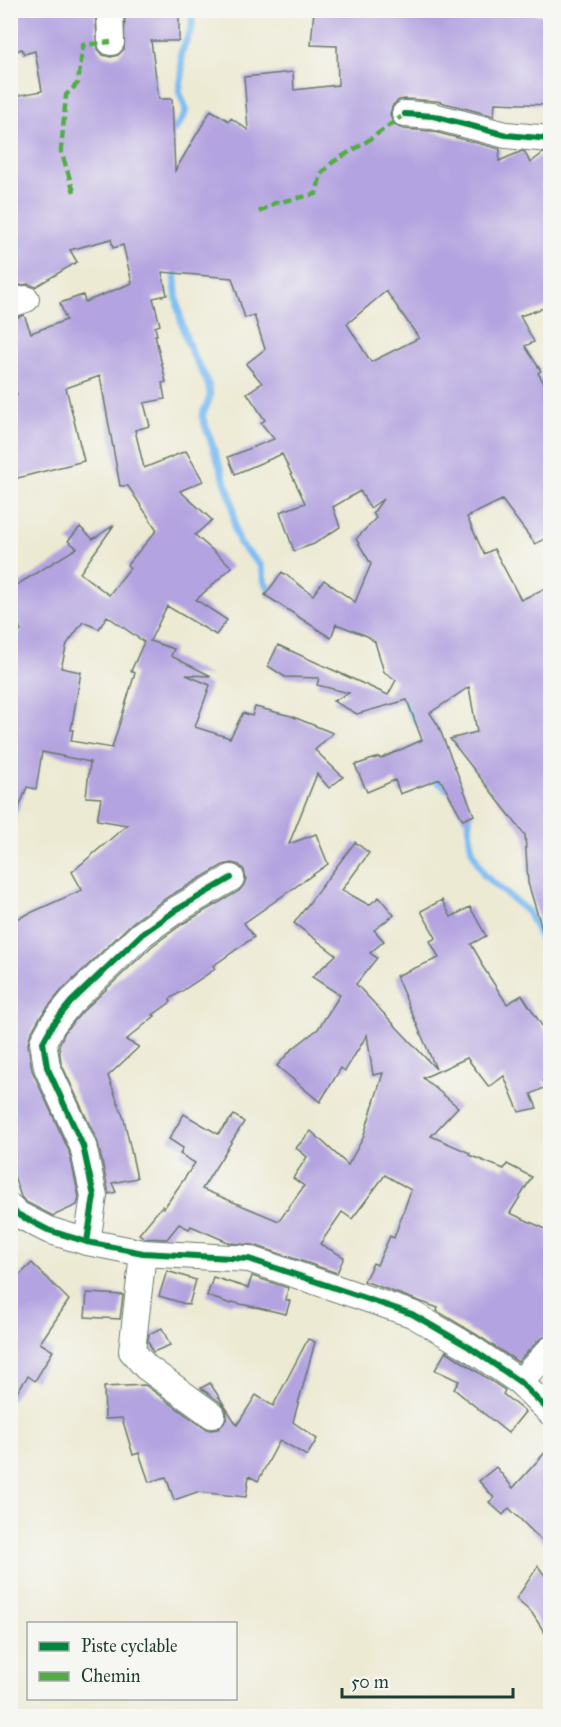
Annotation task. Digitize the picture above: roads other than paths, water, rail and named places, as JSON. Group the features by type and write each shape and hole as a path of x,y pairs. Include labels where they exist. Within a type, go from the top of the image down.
{"street":[{"path":"110,10 111,42"},
{"path":"405,114 433,116 506,135 550,139"},
{"path":"87,1242 94,1196 83,1146 47,1067 43,1042 53,1024 71,1002 142,934 176,910 231,878"},
{"path":"10,1207 17,1214 48,1230 87,1242 142,1253 249,1259 411,1314 469,1347 520,1382 550,1412"},
{"path":"142,1253 132,1351 146,1367 212,1415"},
{"path":"520,1382 550,1350"}],"waterway":[{"path":"166,136 176,128 186,109 179,91 182,76 181,53 192,27 195,10"},
{"path":"177,264 175,285 178,308 191,351 209,388 209,400 202,416 232,501 235,530 240,544 261,566 265,583 277,592"},
{"path":"401,692 417,722"},
{"path":"430,776 450,791"},
{"path":"466,811 469,818 472,850 484,875 528,912 550,962"}]}
